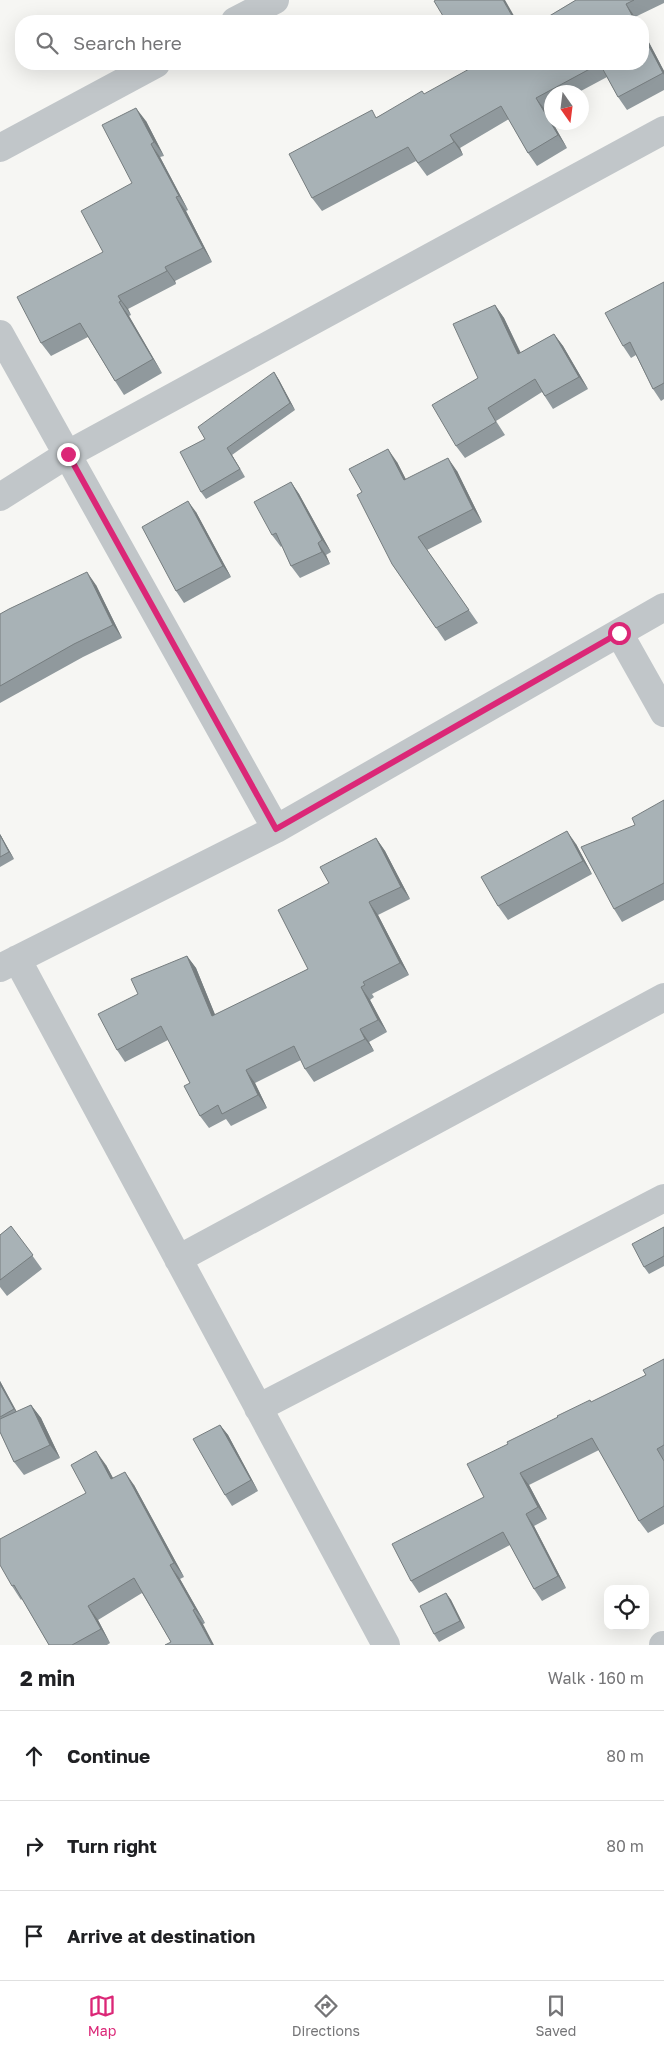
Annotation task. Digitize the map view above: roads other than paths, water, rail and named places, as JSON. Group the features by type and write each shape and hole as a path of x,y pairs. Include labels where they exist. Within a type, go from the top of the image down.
{"street":[{"path":"246,15 275,0"},
{"path":"0,148 145,70"},
{"path":"0,497 68,454 664,130"},
{"path":"0,334 276,829"},
{"path":"386,1645 178,1259 9,964 276,829 664,608"},
{"path":"619,633 664,713"},
{"path":"178,1259 664,998"},
{"path":"258,1408 664,1198"}]}
